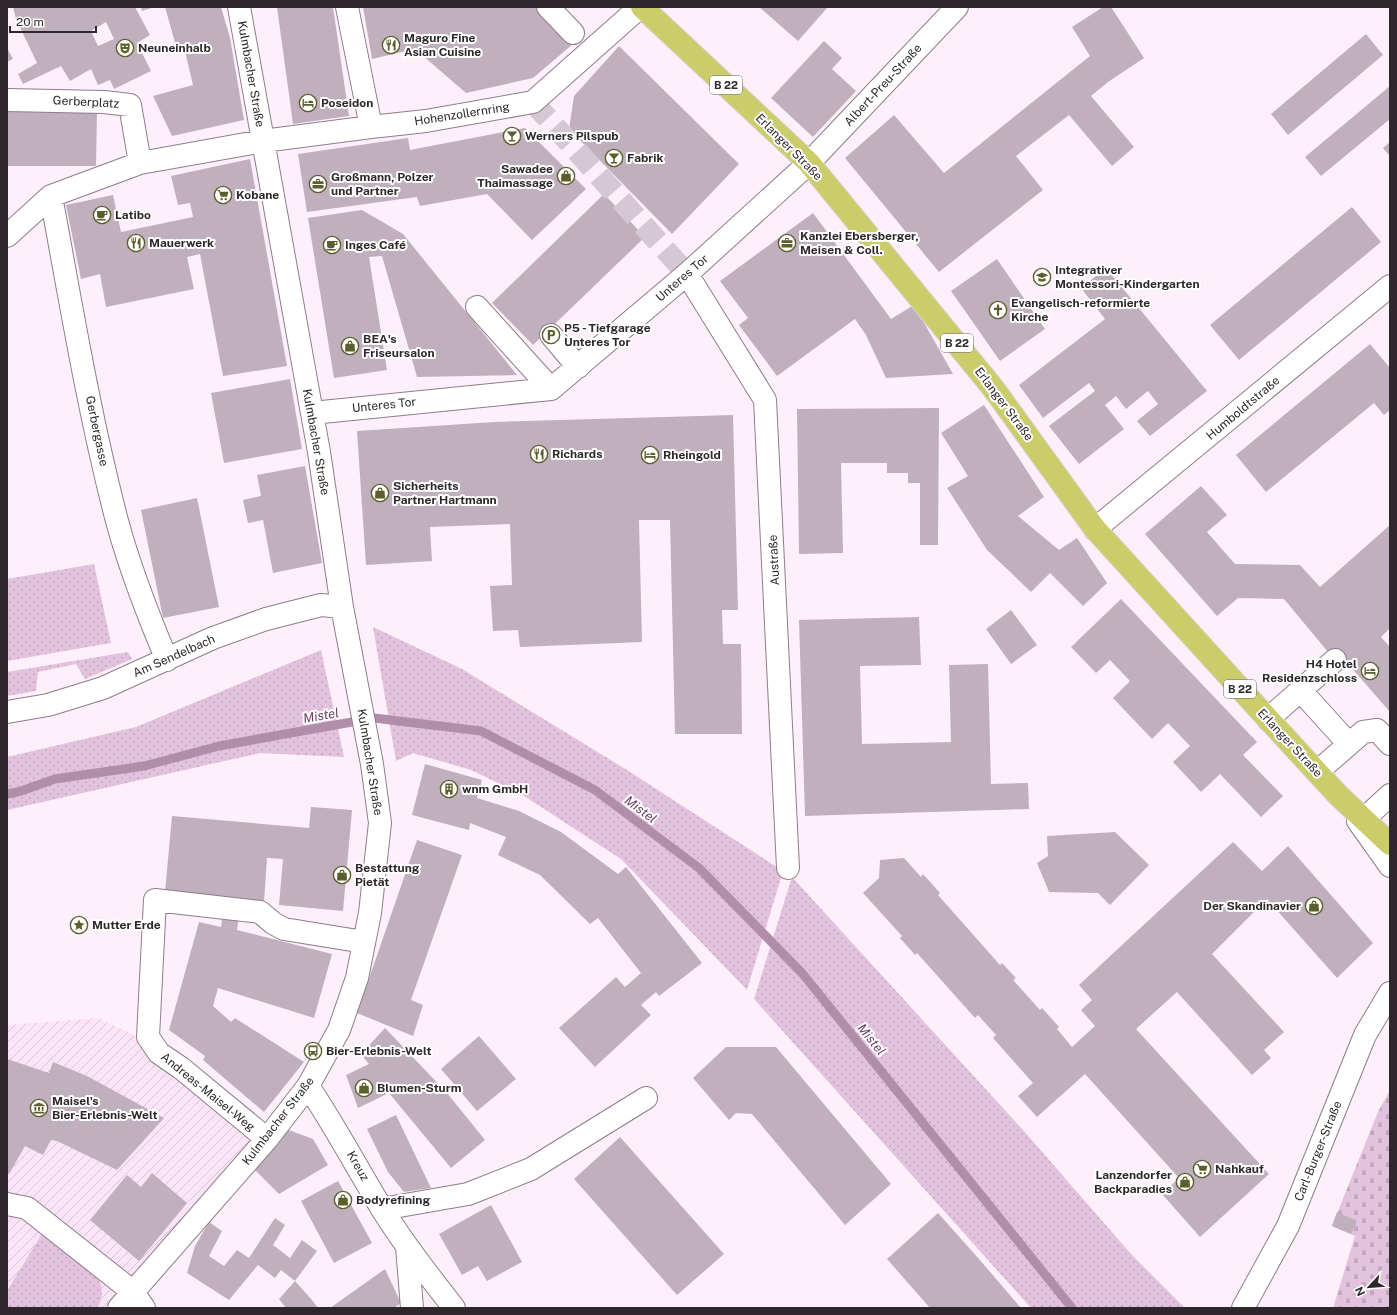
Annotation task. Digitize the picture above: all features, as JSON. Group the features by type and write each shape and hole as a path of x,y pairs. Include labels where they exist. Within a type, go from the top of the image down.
{"main road":[{"name":"Erlanger Straße","path":"641,7 809,164 993,388 1095,529 1338,795 1390,844"}],"street":[{"name":"Kulmbacher Straße","path":"119,1308 138,1300 267,1139 308,1086 339,1030 357,978 370,913 380,824 372,764 344,615 312,413 239,7"},
{"path":"347,7 371,128"},
{"path":"548,7 572,33"},
{"name":"Hohenzollernring","path":"371,128 426,121 533,102 641,7"},
{"name":"Albert-Preu-Straße","path":"809,164 957,7"},
{"name":"Gerberplatz","path":"7,100 104,102 130,105 140,163"},
{"name":"Kulmbacher Straße","path":"263,141 371,128"},
{"path":"7,236 50,196 140,163 263,141"},
{"name":"Unteres Tor","path":"312,413 551,388 578,367 686,274 809,164"},
{"name":"Gerbergasse","path":"50,196 81,355 117,522 139,591 167,660"},
{"name":"Austraße","path":"686,274 766,400 788,868"},
{"name":"Humboldtstraße","path":"1095,529 1390,286"},
{"path":"477,307 551,388"},
{"path":"551,335 578,367"},
{"name":"Am Sendelbach","path":"7,712 48,705 103,688 213,638 266,619 321,605 344,615"},
{"path":"1268,720 1335,660"},
{"path":"1301,691 1348,743"},
{"path":"1317,772 1348,743 1363,732 1377,730 1390,744"},
{"name":"Erlanger Straße","path":"1338,795 1390,866"},
{"path":"1364,819 1390,795"},
{"name":"Andreas-Maisel-Weg","path":"267,1139 181,1068 159,1053 148,1037 155,900 260,912 273,923 284,929 364,942"},
{"name":"Carl-Burger-Straße","path":"1243,1308 1288,1226 1365,1035 1390,993"},
{"name":"Kreuz","path":"308,1086 334,1126 382,1209 407,1247 454,1308"},
{"path":"382,1209 468,1194 531,1169 646,1098"},
{"path":"7,1204 27,1208 138,1300"},
{"name":"Kreuz","path":"407,1247 412,1308"}],"shaded area":[{"path":"98,1018 146,1041 261,1131 242,1149 109,1308 7,1308 7,1025"}],"green space":[{"path":"94,564 111,643 7,661 7,579"},
{"path":"373,627 462,669 627,770 783,871 747,990 621,859 521,794 471,770 413,753 396,761"},
{"path":"321,650 344,757 260,753 7,810 7,757 136,727"},
{"path":"128,652 132,659 85,679 76,664 38,672 36,691 7,696 7,672"},
{"path":"792,877 1023,1130 1131,1254 1185,1308 1031,1308 754,999"},
{"path":"1390,1090 1390,1308 1333,1308 1355,1236 1332,1226 1378,1112"},
{"path":"43,1232 97,1276 101,1283 102,1296 97,1308 7,1308 7,1291"}],"building":[{"path":"13,7 135,7 150,35 137,43 151,71 114,89 110,80 98,85 91,69 70,81 61,66 23,84 18,74 37,63 16,19","holes":["106,22 114,39 98,46 91,31"]},
{"path":"141,7 155,7 142,11"},
{"path":"165,7 221,7 230,38 244,120 172,136 153,96 193,85 185,51 178,53"},
{"path":"277,7 333,7 349,116 293,124"},
{"path":"363,7 538,7 574,43 533,78 466,93 415,49 372,59"},
{"path":"759,7 828,7 798,41"},
{"path":"1103,7 1111,7 1144,58 1108,82 1091,96 1134,147 1112,166 1069,115 1016,156 1043,190 939,272 845,158 894,115 944,173 1090,56 1072,27"},
{"path":"1366,34 1383,55 1288,135 1271,114"},
{"path":"824,41 842,58 832,69 856,91 813,137 771,98"},
{"path":"619,46 739,164 672,234 569,129 574,96"},
{"path":"7,48 13,59 7,62"},
{"path":"1390,86 1390,119 1321,176 1305,157"},
{"path":"7,111 97,112 96,166 7,166"},
{"path":"525,128 586,189 532,240 487,194 420,206 417,197 307,212 298,154 408,138 410,150"},
{"path":"1390,142 1390,156 1383,148"},
{"path":"250,159 287,366 223,376 200,254 187,257 194,289 106,307 100,274 81,279 66,205 113,195 121,232 193,217 190,203 178,205 171,176"},
{"path":"604,194 645,237 533,345 492,303"},
{"path":"1352,207 1381,242 1239,360 1210,325"},
{"path":"362,210 403,234 517,375 417,377 382,256 369,257 387,370 334,378 308,218"},
{"path":"813,213 891,319 914,305 953,374 886,378 866,335 855,319 777,376 739,325 748,318 720,281"},
{"name":"Evangelisch-reformierte Kirche","path":"997,259 1045,329 1000,361 951,291"},
{"path":"1106,268 1207,391 1150,436 1137,421 1158,404 1148,391 1126,409 1116,396 1105,405 1124,429 1079,464 1049,426 1095,391 1089,383 1043,418 1019,385 1105,319 1081,288"},
{"path":"1370,344 1390,368 1390,410 1384,415 1374,403 1266,492 1236,455"},
{"path":"290,379 302,449 224,463 211,393"},
{"path":"984,405 1044,497 1018,516 1059,550 1077,538 1107,583 1083,606 1050,573 1031,592 987,550 947,488 968,476 941,433"},
{"path":"939,408 938,545 920,545 920,483 908,483 908,473 887,473 887,463 841,463 843,553 799,554 797,409"},
{"path":"733,415 738,610 722,610 723,644 741,644 742,734 675,734 670,520 639,520 642,642 520,647 518,630 493,631 490,586 512,585 510,524 430,527 432,561 366,565 357,431 494,422"},
{"path":"305,466 322,563 273,573 263,520 248,523 243,500 261,496 257,475"},
{"path":"1201,486 1227,515 1207,532 1235,564 1300,565 1320,587 1390,525 1390,628 1381,637 1390,647 1390,712 1349,665 1343,670 1284,599 1238,598 1217,616 1145,534"},
{"path":"197,498 219,607 163,618 141,510"},
{"path":"1121,599 1257,742 1243,755 1283,796 1261,817 1220,774 1201,792 1173,762 1190,746 1168,723 1152,739 1113,698 1130,681 1110,660 1096,673 1071,647"},
{"path":"1011,610 1037,645 1011,664 986,629"},
{"path":"919,617 921,665 860,666 862,744 951,742 949,665 988,664 991,784 1028,783 1029,809 805,816 799,620"},
{"path":"425,764 482,780 477,798 519,811 561,832 618,874 626,867 702,963 659,996 656,992 641,1005 651,1015 595,1067 559,1028 616,977 625,987 641,973 598,918 590,924 540,875 498,855 506,837 470,823 469,830 412,815"},
{"path":"311,807 352,810 343,911 279,905 283,859 267,858 264,902 241,899 237,930 332,954 314,1018 218,988 213,1006 231,1022 235,1018 304,1062 264,1112 203,1060 205,1056 169,1030 199,922 221,927 225,898 165,892 172,816 309,828"},
{"path":"1115,832 1149,865 1110,905 1098,893 1049,892 1037,863 1048,856 1047,836"},
{"path":"417,840 462,855 411,1000 423,1005 413,1036 357,1013"},
{"path":"1233,842 1262,871 1288,846 1373,943 1337,978 1267,899 1212,954 1284,1032 1264,1050 1271,1058 1252,1075 1177,992 1136,1029 1269,1174 1200,1237 1162,1194 1179,1178 1085,1074 1037,1117 1018,1096 1033,1083 993,1038 996,1035 978,1015 975,1018 917,953 915,955 900,938 902,936 863,893 879,878 880,860 904,858 921,877 923,874 940,893 938,895 1000,965 1002,963 1016,978 1013,980 1040,1010 1042,1008 1059,1027 1057,1029 1072,1047 1095,1026 1081,1010 1092,1000 1079,985"},
{"path":"385,1028 447,1093 485,1140 451,1168 389,1093 358,1108 346,1075 369,1064 361,1054"},
{"path":"479,1036 516,1079 477,1111 441,1069"},
{"path":"726,1047 776,1047 891,1184 845,1225 752,1114 736,1113 729,1120 693,1078"},
{"path":"7,1059 49,1073 53,1062 87,1076 164,1118 117,1170 57,1141 51,1140 43,1155 25,1146 9,1174 7,1173"},
{"path":"396,1115 431,1188 404,1192 388,1172 367,1129"},
{"path":"289,1130 313,1139 328,1165 279,1194 252,1167"},
{"path":"620,1137 724,1254 677,1295 574,1179"},
{"path":"152,1173 187,1203 139,1261 90,1220 127,1175 141,1187"},
{"path":"338,1181 372,1243 334,1263 301,1201"},
{"path":"491,1205 522,1262 487,1281 478,1266 462,1275 439,1234"},
{"path":"1337,1212 1357,1221 1351,1234 1332,1226"},
{"path":"938,1213 1021,1308 930,1308 887,1259"},
{"path":"275,1218 285,1225 273,1245 290,1258 302,1240 317,1251 295,1281 281,1270 275,1278 258,1265 229,1300 187,1273 195,1246 209,1222 222,1231 209,1256 224,1266 237,1250 249,1258"},
{"path":"385,1269 401,1303 394,1308 330,1308"},
{"path":"295,1281 318,1308 286,1308 279,1299"}],"waterway":[{"name":"Mistel","path":"7,794 18,792 55,779 144,766 219,746 374,718 481,731 595,790 699,868 802,973 1072,1308"}],"tunnel":[{"path":"533,102 687,274"}],"place":[{"name":"Maguro Fine Asian Cuisine","path":"391,45"},
{"name":"Neuneinhalb","path":"125,48"},
{"name":"Poseidon","path":"308,103"},
{"name":"Werners Pilspub","path":"512,136"},
{"name":"Fabrik","path":"614,158"},
{"name":"Sawadee Thaimassage","path":"566,176"},
{"name":"Großmann, Polzer und Partner","path":"318,184"},
{"name":"Kobane","path":"223,195"},
{"name":"Latibo","path":"102,215"},
{"name":"Mauerwerk","path":"136,243"},
{"name":"Kanzlei Ebersberger, Meisen & Coll.","path":"787,243"},
{"name":"Inges Café","path":"332,245"},
{"name":"Integrativer Montessori-Kindergarten","path":"1042,277"},
{"name":"Evangelisch-reformierte Kirche","path":"998,310"},
{"name":"P5 - Tiefgarage Unteres Tor","path":"551,335"},
{"name":"BEA's Friseursalon","path":"350,346"},
{"name":"Richards","path":"539,454"},
{"name":"Rheingold","path":"650,455"},
{"name":"Sicherheits Partner Hartmann","path":"380,493"},
{"name":"H4 Hotel Residenzschloss","path":"1370,671"},
{"name":"wnm GmbH","path":"449,789"},
{"name":"Bestattung Pietät","path":"342,875"},
{"name":"Der Skandinavier","path":"1314,906"},
{"name":"Mutter Erde","path":"79,925"},
{"name":"Bier-Erlebnis-Welt","path":"313,1051"},
{"name":"Blumen-Sturm","path":"364,1088"},
{"name":"Maisel's Bier-Erlebnis-Welt","path":"39,1108"},
{"name":"Nahkauf","path":"1202,1169"},
{"name":"Lanzendorfer Backparadies","path":"1185,1182"},
{"name":"Bodyrefining","path":"343,1200"}]}
